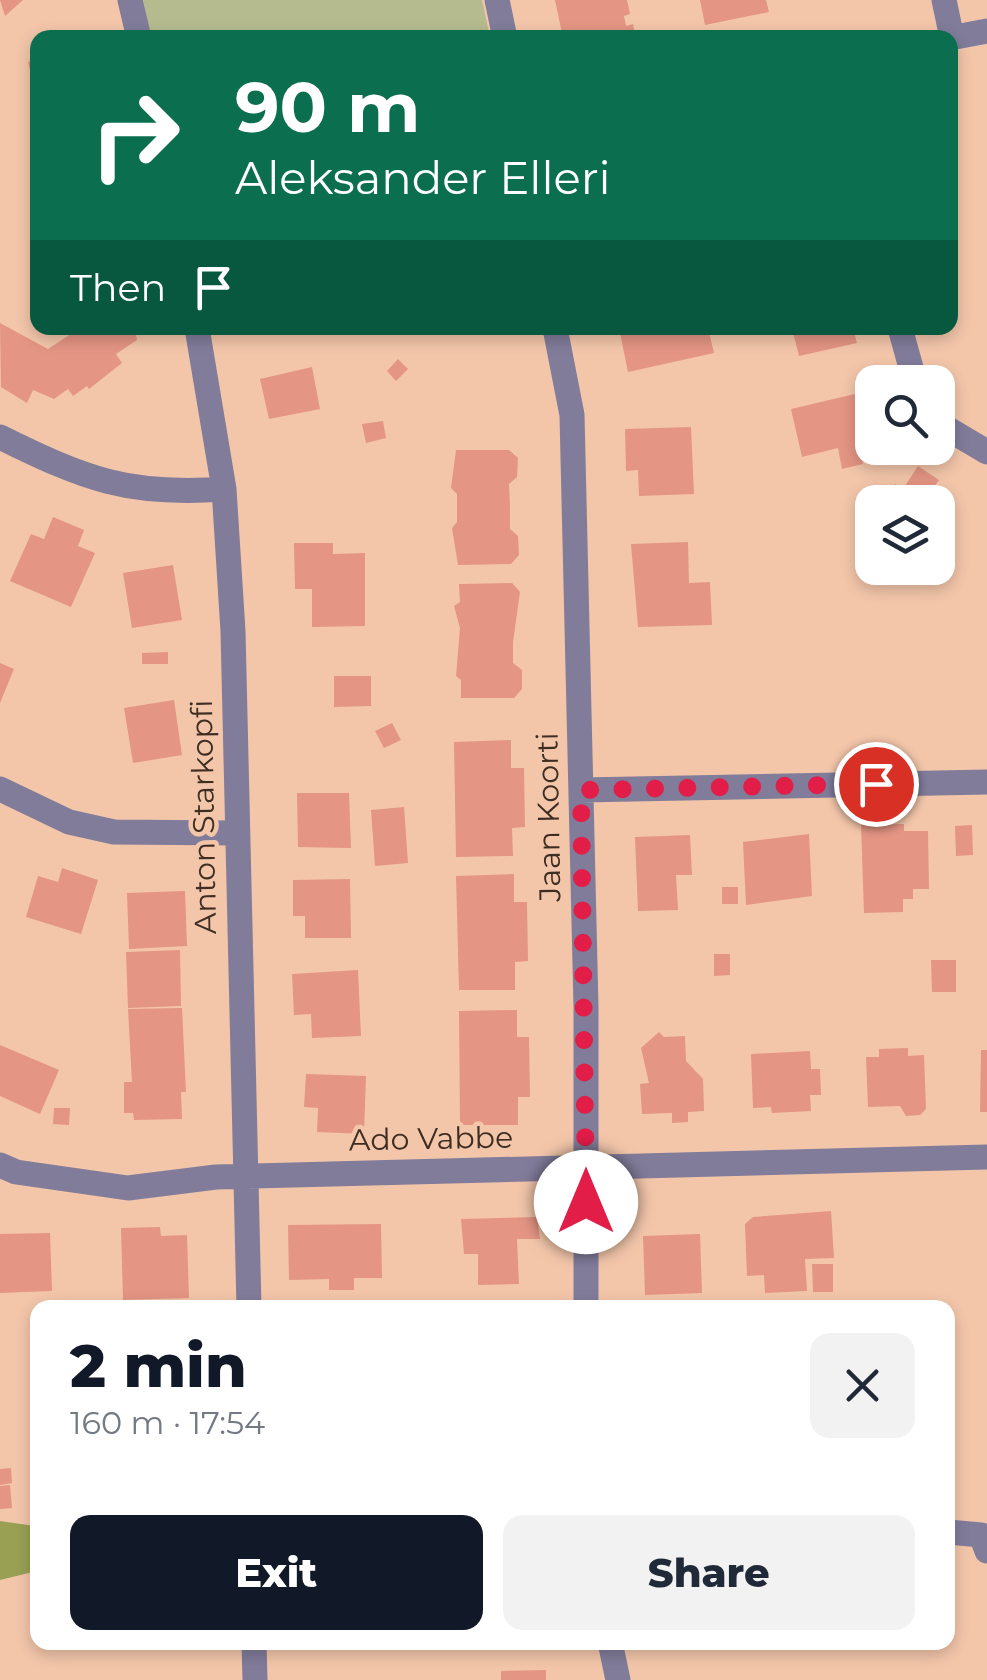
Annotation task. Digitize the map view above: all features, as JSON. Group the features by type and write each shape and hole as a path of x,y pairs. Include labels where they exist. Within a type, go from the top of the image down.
{"street":[{"path":"130,0 137,30"},
{"path":"497,0 503,30"},
{"path":"944,0 950,30"},
{"path":"958,36 987,30"},
{"name":"Anton Starkopfi","path":"198,335 224,489 233,631 248,1300"},
{"name":"Jaan Koorti","path":"556,335 572,415 581,790 586,1300"},
{"path":"902,335 910,365"},
{"path":"955,432 987,452"},
{"path":"0,437 59,466 130,490 224,489"},
{"path":"581,790 987,782"},
{"path":"0,790 69,822 114,832 236,832"},
{"name":"Ado Vabbe","path":"0,1165 16,1172 128,1188 246,1176 987,1157"},
{"path":"955,1533 981,1535 987,1550"},
{"path":"254,1650 255,1680"},
{"path":"612,1650 618,1680"}],"green space":[{"path":"143,0 482,0 488,30 149,30"},
{"path":"0,1521 30,1525 30,1573 0,1580"}],"building":[{"path":"0,0 23,0 5,16"},
{"path":"555,0 627,0 630,14 624,16 626,26 633,24 634,30 561,30"},
{"path":"700,0 766,0 769,12 705,25"},
{"path":"0,323 48,349 69,335 136,335 137,340 116,354 122,363 89,389 87,386 73,396 68,389 54,399 33,390 27,403 1,387"},
{"path":"620,335 710,335 714,353 628,372"},
{"path":"794,335 855,335 857,343 799,356"},
{"path":"398,359 408,369 396,381 387,371"},
{"path":"312,367 320,409 269,419 260,379"},
{"path":"855,394 855,465 859,465 842,469 838,448 802,457 791,409"},
{"path":"383,421 386,438 366,443 362,424"},
{"path":"691,427 694,494 639,496 638,470 626,471 625,429"},
{"path":"456,450 509,450 518,458 517,477 509,484 510,529 518,536 519,555 511,564 458,565 452,528 457,522 457,494 451,488"},
{"path":"918,466 939,480 935,485 906,485"},
{"path":"53,517 84,530 78,546 95,553 71,607 10,581 31,534 44,539"},
{"path":"688,542 689,583 710,582 712,625 638,627 631,544"},
{"path":"294,543 333,543 333,554 365,553 365,626 312,627 312,589 295,589"},
{"path":"173,565 182,620 132,628 123,573"},
{"path":"512,583 520,592 513,663 522,670 522,689 514,698 461,698 461,680 456,676 460,628 454,606 460,602 459,584"},
{"path":"168,652 168,664 142,664 142,653"},
{"path":"0,663 14,669 0,703"},
{"path":"334,676 371,676 371,706 334,707"},
{"path":"174,700 182,755 133,763 124,708"},
{"path":"392,723 401,740 384,748 375,731"},
{"path":"511,740 511,768 524,768 525,827 512,828 513,856 456,857 454,742"},
{"path":"297,793 349,793 351,848 298,847"},
{"path":"404,807 408,863 375,866 371,810"},
{"path":"904,824 904,831 928,831 929,889 913,889 913,899 903,899 903,912 864,913 861,825"},
{"path":"972,825 973,855 956,856 955,826"},
{"path":"809,834 812,896 746,905 743,842"},
{"path":"690,835 692,875 676,875 678,910 638,911 635,837"},
{"path":"62,868 98,880 81,934 26,917 38,876 58,882"},
{"path":"514,874 514,902 527,902 528,961 515,962 515,990 459,990 456,876"},
{"path":"350,879 351,938 305,938 305,916 293,916 293,880"},
{"path":"722,887 738,887 738,904 722,904"},
{"path":"185,891 187,946 129,949 127,893"},
{"path":"180,950 181,1006 128,1008 126,952"},
{"path":"714,954 730,954 730,975 714,976"},
{"path":"931,960 956,960 956,992 932,992"},
{"path":"358,970 361,1036 312,1038 311,1014 294,1015 292,974"},
{"path":"182,1008 186,1092 181,1092 182,1119 134,1120 133,1113 124,1113 124,1082 132,1082 128,1009"},
{"path":"517,1010 517,1037 529,1037 530,1097 518,1097 518,1125 460,1125 459,1011"},
{"path":"659,1032 664,1037 685,1036 686,1061 703,1079 704,1111 688,1112 688,1122 672,1123 672,1113 642,1114 640,1084 649,1083 641,1048"},
{"path":"0,1045 59,1070 40,1114 0,1096"},
{"path":"908,1048 908,1056 924,1055 926,1109 920,1115 906,1116 900,1106 868,1107 866,1057 879,1057 879,1049"},
{"path":"981,1050 987,1050 987,1112 980,1112"},
{"path":"810,1051 811,1069 820,1069 821,1095 810,1095 811,1111 772,1113 771,1107 753,1108 751,1054"},
{"path":"306,1074 366,1076 364,1134 317,1132 318,1108 304,1107"},
{"path":"54,1108 70,1108 69,1125 53,1124"},
{"path":"831,1211 834,1258 805,1259 807,1291 765,1293 764,1275 747,1276 745,1224 753,1217"},
{"path":"537,1217 540,1239 517,1239 519,1284 478,1285 478,1254 464,1254 461,1219"},
{"path":"381,1224 382,1278 354,1278 354,1290 329,1290 329,1279 289,1280 288,1225"},
{"path":"160,1227 161,1236 187,1235 189,1298 123,1300 121,1228"},
{"path":"50,1233 52,1291 0,1293 0,1234"},
{"path":"700,1234 702,1293 645,1295 643,1236"},
{"path":"812,1264 833,1264 833,1292 813,1292"},
{"path":"11,1468 12,1483 0,1485 0,1469"},
{"path":"10,1485 12,1508 0,1509 0,1486"},
{"path":"546,1670 546,1680 501,1680 501,1671"}],"route":[{"path":"586,1202 581,790 876,784"}]}
